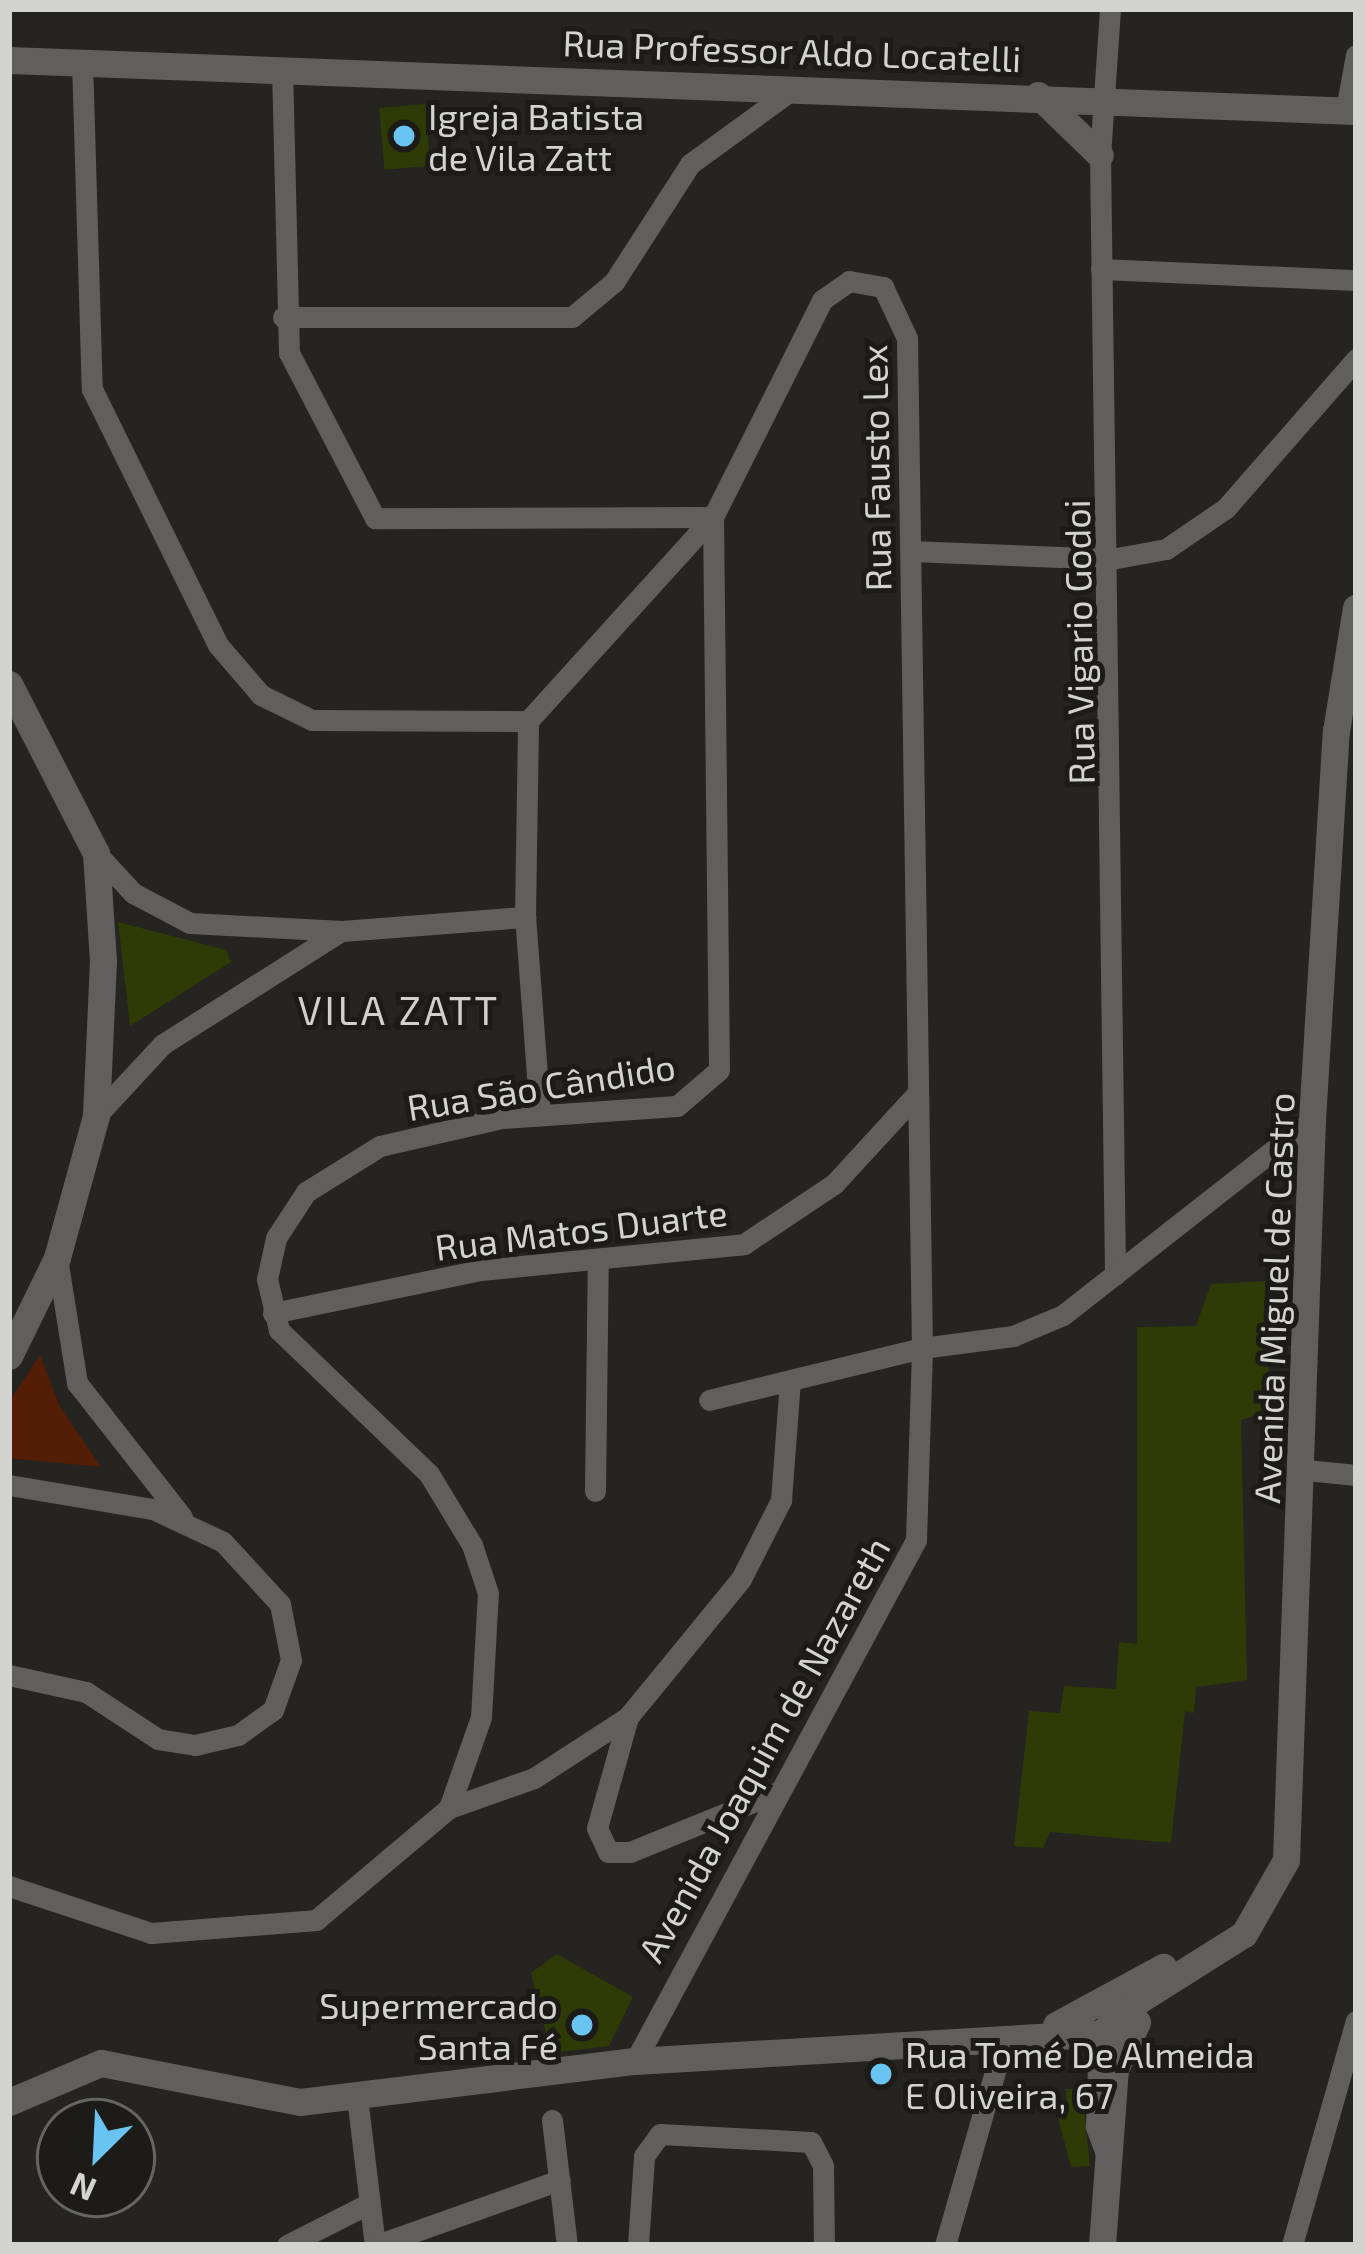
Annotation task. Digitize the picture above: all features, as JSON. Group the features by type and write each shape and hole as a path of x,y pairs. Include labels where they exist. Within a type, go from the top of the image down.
{"street":[{"name":"Rua Vigario Godoi","path":"1110,9 1100,99 1100,155 1112,559 1115,1275"},
{"path":"1351,111 1356,56"},
{"name":"Rua Professor Aldo Locatelli","path":"9,60 1037,95 1351,111"},
{"path":"82,60 92,389 218,645 261,695 312,720 528,721 525,917 540,1114"},
{"path":"282,69 283,317 289,353 375,518 713,517"},
{"path":"283,317 572,317 614,282 689,164 798,86"},
{"path":"1037,95 1100,155"},
{"path":"1101,269 1356,280"},
{"name":"Rua Fausto Lex","path":"528,721 713,517 810,318 834,287 866,281 896,300 907,338 922,1348"},
{"path":"911,550 1112,559 1191,537 1356,359"},
{"name":"Rua São Cândido","path":"274,1313 267,1279 276,1238 332,1170 439,1128 540,1114 676,1106 719,1070 713,517"},
{"name":"Avenida Miguel de Castro","path":"1124,2023 1263,1914 1286,1861 1306,1470 1312,1120 1336,731 1356,608"},
{"path":"9,684 96,853 133,893 190,922 342,931 525,917"},
{"path":"9,1356 57,1258 95,1115 96,853"},
{"path":"95,1115 163,1044 342,931"},
{"name":"Rua Matos Duarte","path":"274,1313 481,1270 706,1254 784,1224 915,1096"},
{"path":"709,1400 922,1348 1039,1327 1115,1275 1312,1120"},
{"path":"9,1675 86,1692 175,1744 220,1742 273,1710 291,1660 280,1604 247,1562 183,1518 77,1383 57,1258"},
{"path":"595,1491 598,1261"},
{"path":"274,1313 288,1343 429,1474 472,1545 488,1593 490,1654 481,1717 449,1808"},
{"name":"Avenida Joaquim de Nazareth","path":"635,2061 916,1540 922,1348"},
{"path":"9,1886 151,1934 316,1920 364,1890 449,1808 534,1778 628,1717 775,1525 790,1381"},
{"path":"1306,1470 1356,1475"},
{"path":"9,1485 183,1518"},
{"path":"628,1717 597,1828 608,1852 630,1852 778,1792"},
{"path":"1003,2044 1056,2025 1150,1972 1202,1961"},
{"path":"1292,2245 1356,2021"},
{"path":"1056,2025 1124,2023"},
{"path":"9,2102 101,2063 271,2100 357,2098 635,2061 1003,2044 1124,2023"},
{"path":"1102,2245 1114,2068 1124,2023"},
{"path":"946,2245 1003,2044"},
{"path":"357,2098 364,2206 376,2245 560,2180"},
{"path":"552,2120 567,2245"},
{"path":"638,2245 644,2156 660,2134 811,2142 823,2166 824,2245"},
{"path":"287,2245 364,2206"}],"shaded area":[{"path":"40,1355 60,1407 101,1467 9,1458 9,1402"}],"building":[{"name":"Igreja Batista de Vila Zatt","path":"425,104 430,166 385,170 379,108"},
{"path":"118,922 226,950 231,962 130,1026"},
{"path":"1270,1281 1268,1412 1241,1420 1247,1680 1196,1687 1194,1713 1185,1711 1171,1843 1050,1832 1043,1848 1014,1846 1029,1711 1060,1713 1064,1686 1116,1689 1119,1642 1137,1644 1137,1327 1196,1326 1211,1284"},
{"name":"Supermercado Santa Fé","path":"557,1954 633,1997 609,2046 551,2053 531,1973"},
{"path":"1082,2088 1090,2166 1071,2167 1057,2114 1067,2114 1066,2089"}],"place":[{"name":"Igreja Batista de Vila Zatt","path":"404,136"},
{"name":"Supermercado Santa Fé","path":"582,2025"},
{"name":"Rua Tomé De Almeida E Oliveira, 67","path":"881,2074"}],"district":[{"name":"VILA ZATT","path":"399,1010"}]}
